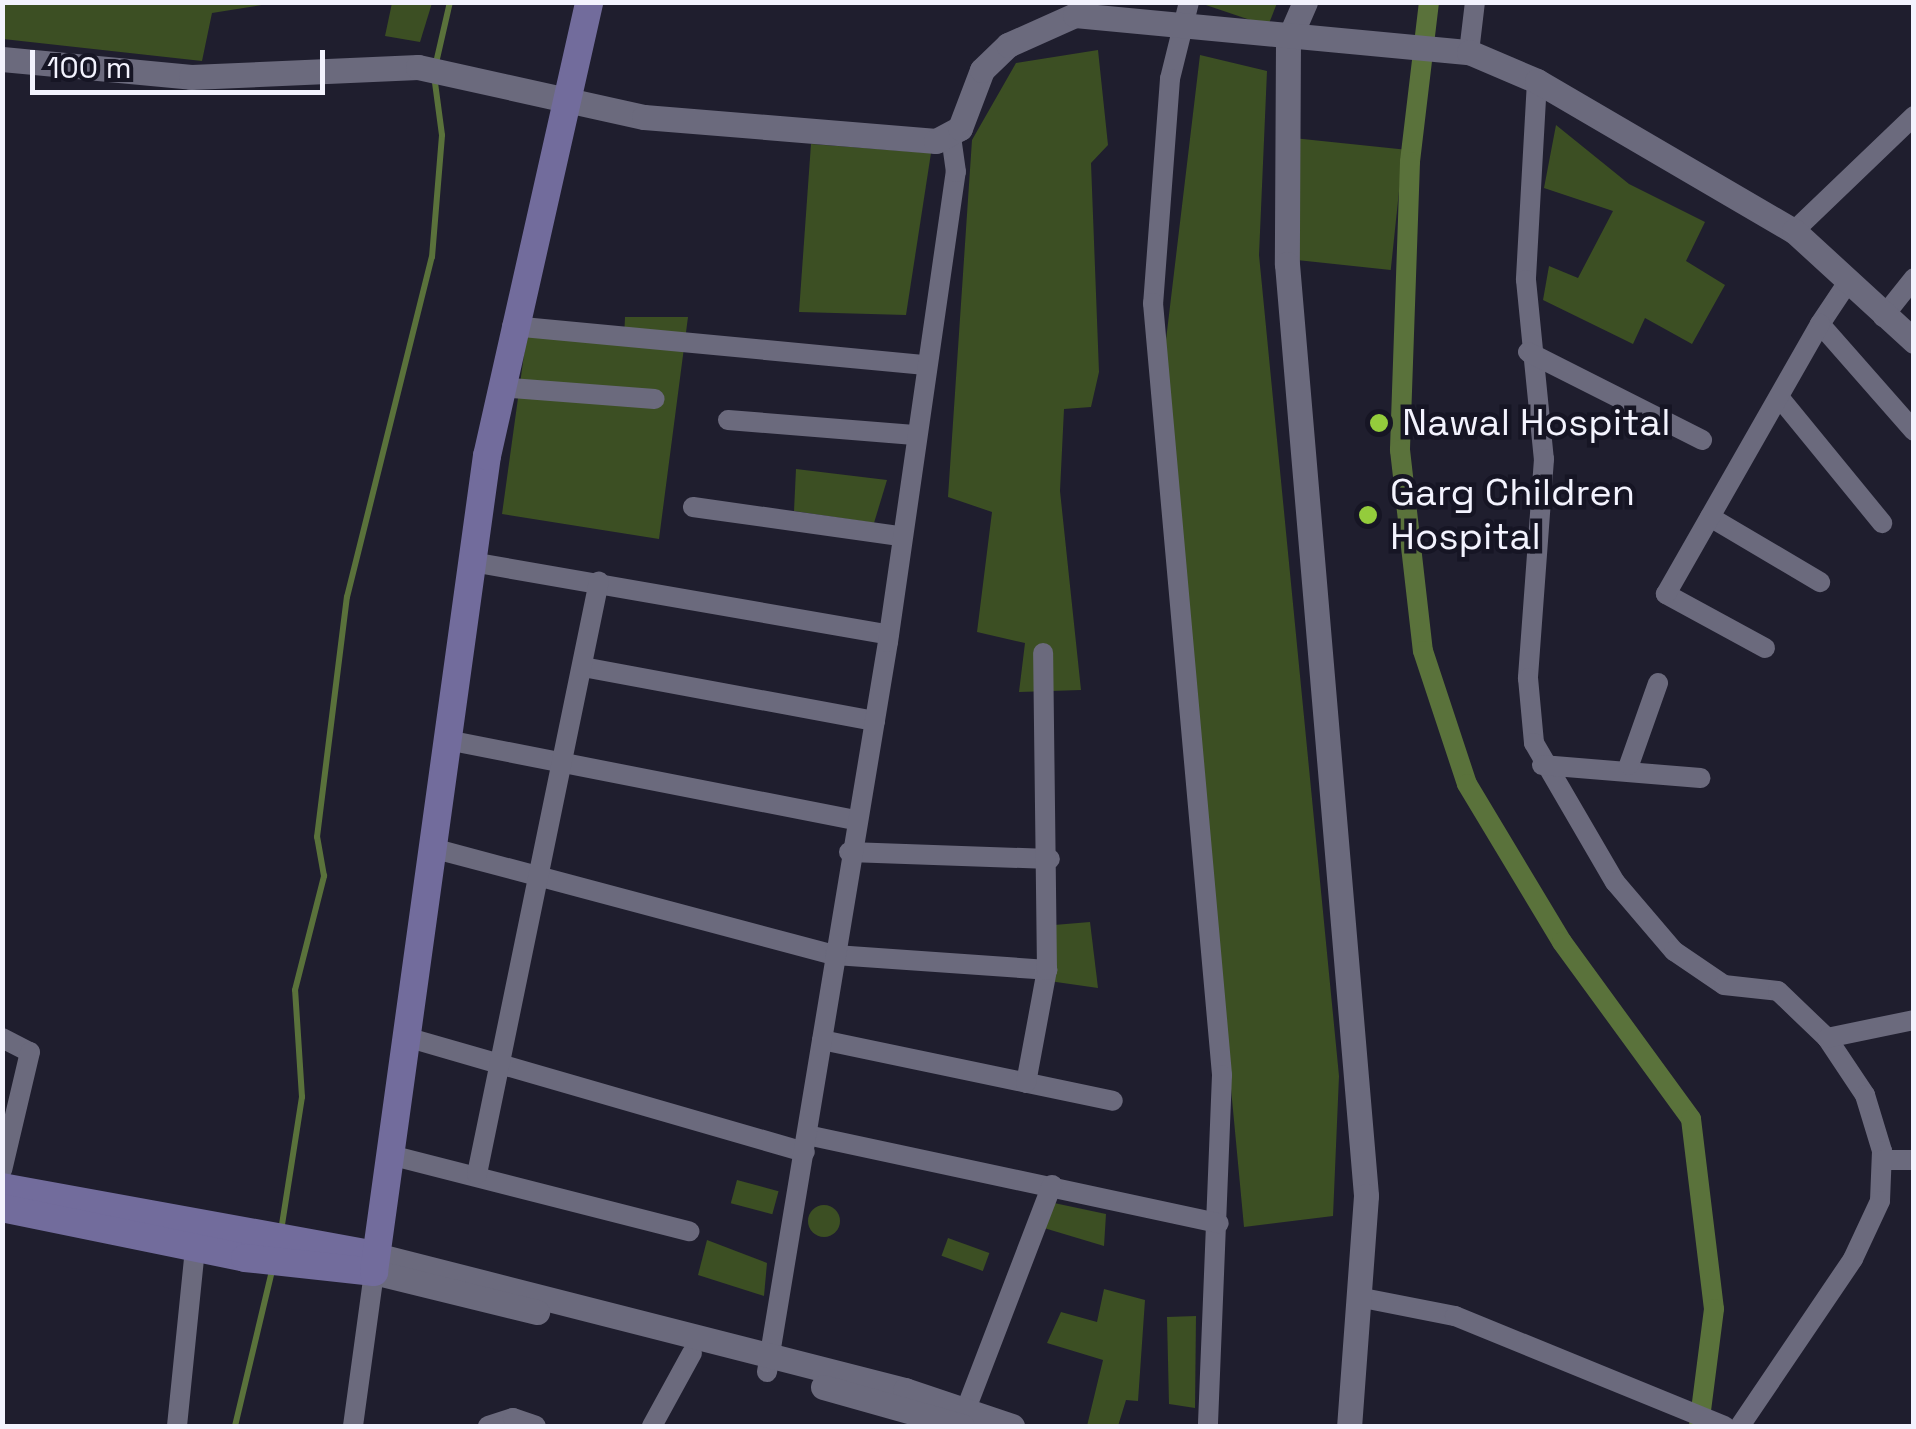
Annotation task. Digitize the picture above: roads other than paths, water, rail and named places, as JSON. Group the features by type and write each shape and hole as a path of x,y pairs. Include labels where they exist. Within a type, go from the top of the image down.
{"main road":[{"path":"2,1187 247,1247 375,1264 499,387 561,100 589,2"},
{"path":"2,1208 196,1248 247,1247"}],"street":[{"path":"1305,2 1288,41 1286,264 1356,1022 1363,1298 1348,1426"},
{"path":"1469,52 1476,2"},
{"path":"768,1364 806,1144 854,820 889,635 923,365 956,172 951,136 982,70 1008,45 1096,8 1187,13 1288,41 1469,52 1538,81 1794,231 1883,317 1914,341"},
{"path":"1187,13 1157,196 1154,340 1222,1074 1208,1426"},
{"path":"2,59 191,77 418,67 644,117 951,136"},
{"path":"1538,81 1528,352 1544,460 1528,678 1542,765 1615,882 1674,951 1724,985 1778,992 1827,1038 1865,1095 1882,1160 1880,1201 1853,1259 1740,1426"},
{"path":"1794,231 1914,116"},
{"path":"1883,317 1914,278"},
{"path":"1765,648 1667,599 1820,324 1848,282"},
{"path":"1820,324 1914,431"},
{"path":"512,326 923,365"},
{"path":"1528,352 1702,440"},
{"path":"499,387 654,399"},
{"path":"1779,397 1882,523"},
{"path":"728,420 914,435"},
{"path":"694,507 900,536"},
{"path":"1710,517 1820,582"},
{"path":"472,562 598,580 889,635"},
{"path":"478,1174 566,764 598,580"},
{"path":"1026,1083 1047,970 1050,859 1043,653"},
{"path":"583,667 874,721"},
{"path":"1628,765 1658,683"},
{"path":"447,740 854,820"},
{"path":"1542,765 1628,765 1700,778"},
{"path":"432,848 834,954 1047,970"},
{"path":"849,852 1050,859"},
{"path":"1827,1038 1914,1020"},
{"path":"406,1037 806,1144 1052,1185 1219,1223"},
{"path":"2,1038 30,1052 2,1170"},
{"path":"822,1040 1114,1101"},
{"path":"390,1155 478,1174 689,1231"},
{"path":"1882,1160 1914,1160"},
{"path":"952,1417 1052,1185"},
{"path":"176,1426 196,1248"},
{"path":"375,1264 692,1352 768,1364"},
{"path":"375,1264 768,1364 952,1417 1012,1426"},
{"path":"353,1426 375,1264"},
{"path":"1363,1298 1455,1316 1719,1425"},
{"path":"652,1426 692,1352"},
{"path":"488,1426 513,1418 536,1426"}],"waterway":[{"path":"436,63 450,2"},
{"path":"1429,2 1410,162 1400,450 1423,651 1467,784 1562,942 1691,1119 1714,1309 1699,1426"},
{"path":"281,1231 302,1097 295,990 324,876 317,837 347,597 432,257 442,135 434,75"},
{"path":"235,1426 273,1267"}],"place":[{"name":"Nawal Hospital","path":"1379,423"},
{"name":"Garg Children Hospital","path":"1368,515"}]}
